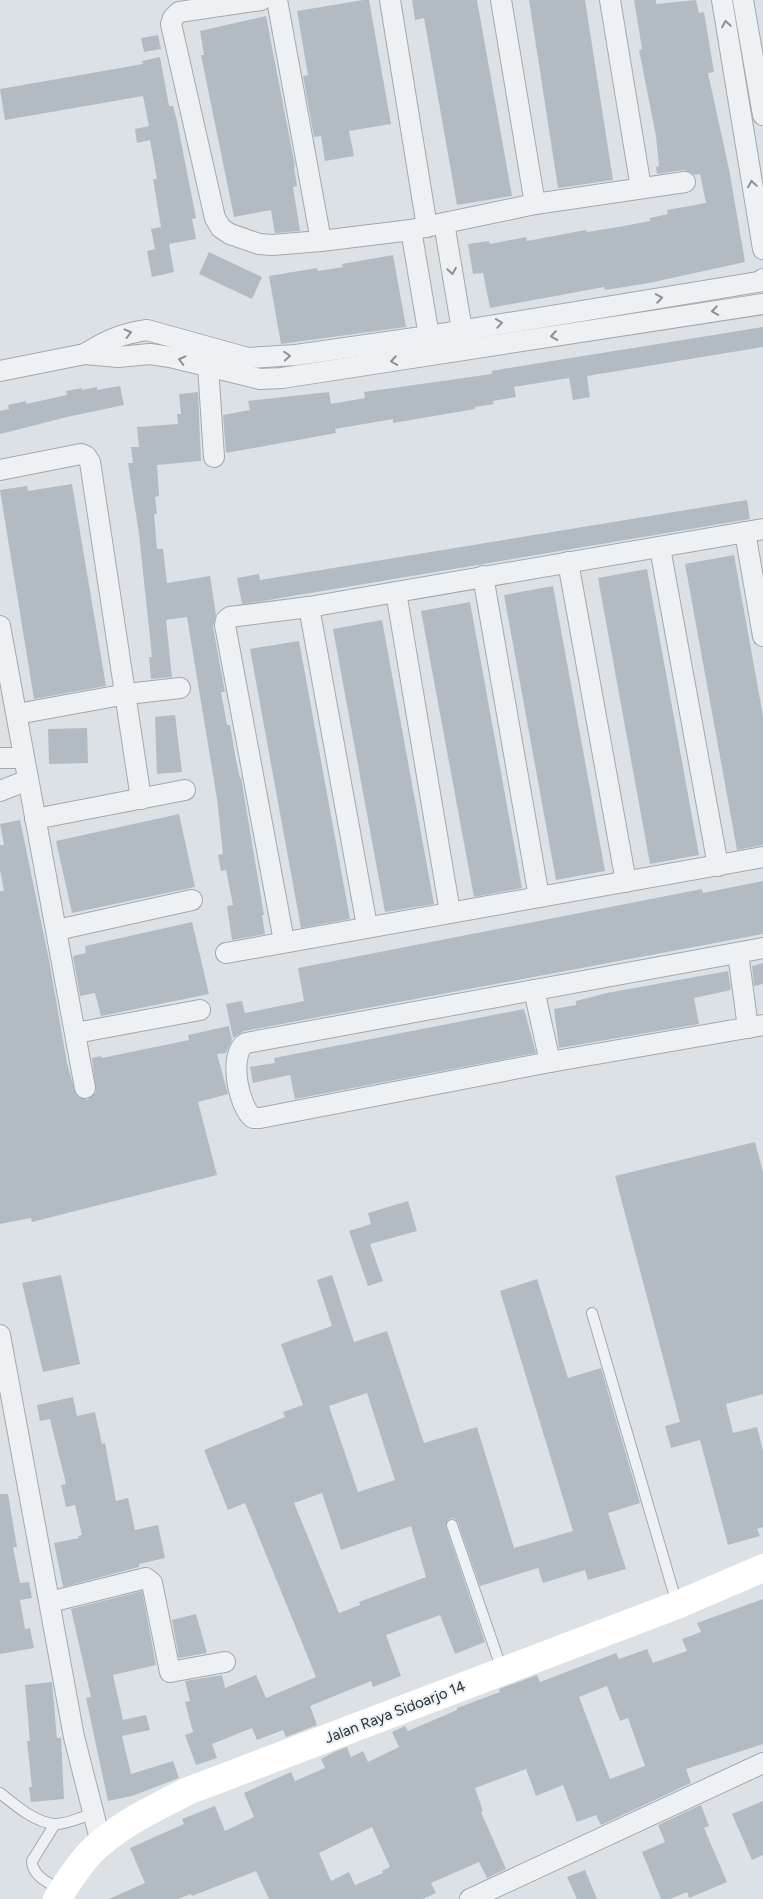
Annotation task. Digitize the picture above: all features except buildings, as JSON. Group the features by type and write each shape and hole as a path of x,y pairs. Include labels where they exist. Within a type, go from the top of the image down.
{"main road":[{"name":"Jalan Raya Sidoarjo 14","path":"60,1895 101,1842 129,1823 188,1791 677,1605 763,1568"}],"street":[{"path":"261,0 179,12 173,18 171,24 216,218 220,228 230,234 259,244 272,245 322,241 427,227 535,204 685,182"},
{"path":"278,0 322,241"},
{"path":"390,0 427,227 431,346"},
{"path":"500,0 535,204"},
{"path":"610,0 641,188"},
{"path":"722,0 755,150 763,250"},
{"path":"744,0 763,115"},
{"path":"427,227 462,329 466,350"},
{"path":"84,354 107,339 130,332 147,330 244,366 260,379 282,378 431,346 462,329 748,284 763,279"},
{"path":"431,346 466,350 763,304"},
{"path":"0,371 84,354 118,357 150,354 208,366 244,366"},
{"path":"208,366 214,457"},
{"path":"0,470 81,454 86,456 90,462 127,694 141,799"},
{"path":"284,941 225,625 226,620 230,617 309,607 483,576 660,548 754,530 763,636"},
{"path":"660,548 718,866"},
{"path":"568,562 626,882"},
{"path":"483,576 539,897"},
{"path":"396,592 450,912"},
{"path":"309,607 367,926"},
{"path":"0,626 85,1088"},
{"path":"17,714 127,694 180,688"},
{"path":"0,758 24,758"},
{"path":"0,791 28,780"},
{"path":"35,819 185,790"},
{"path":"226,953 367,926 763,857"},
{"path":"57,930 192,900"},
{"path":"738,953 756,1026 550,1062 260,1118 253,1118 243,1105 237,1070 237,1053 241,1046 246,1043 763,948"},
{"path":"534,990 550,1062"},
{"path":"76,1033 200,1010"},
{"path":"0,1335 4,1377 50,1602 74,1737 92,1814 101,1842"},
{"path":"50,1602 146,1578 149,1580 170,1672 225,1662"},
{"path":"476,1898 763,1763"}],"lane":[{"path":"592,1313 677,1605"},
{"path":"452,1526 502,1670"},
{"path":"0,1793 26,1812 42,1821 55,1824 92,1814"},
{"path":"55,1824 32,1861 32,1867 34,1872 60,1895"}]}
